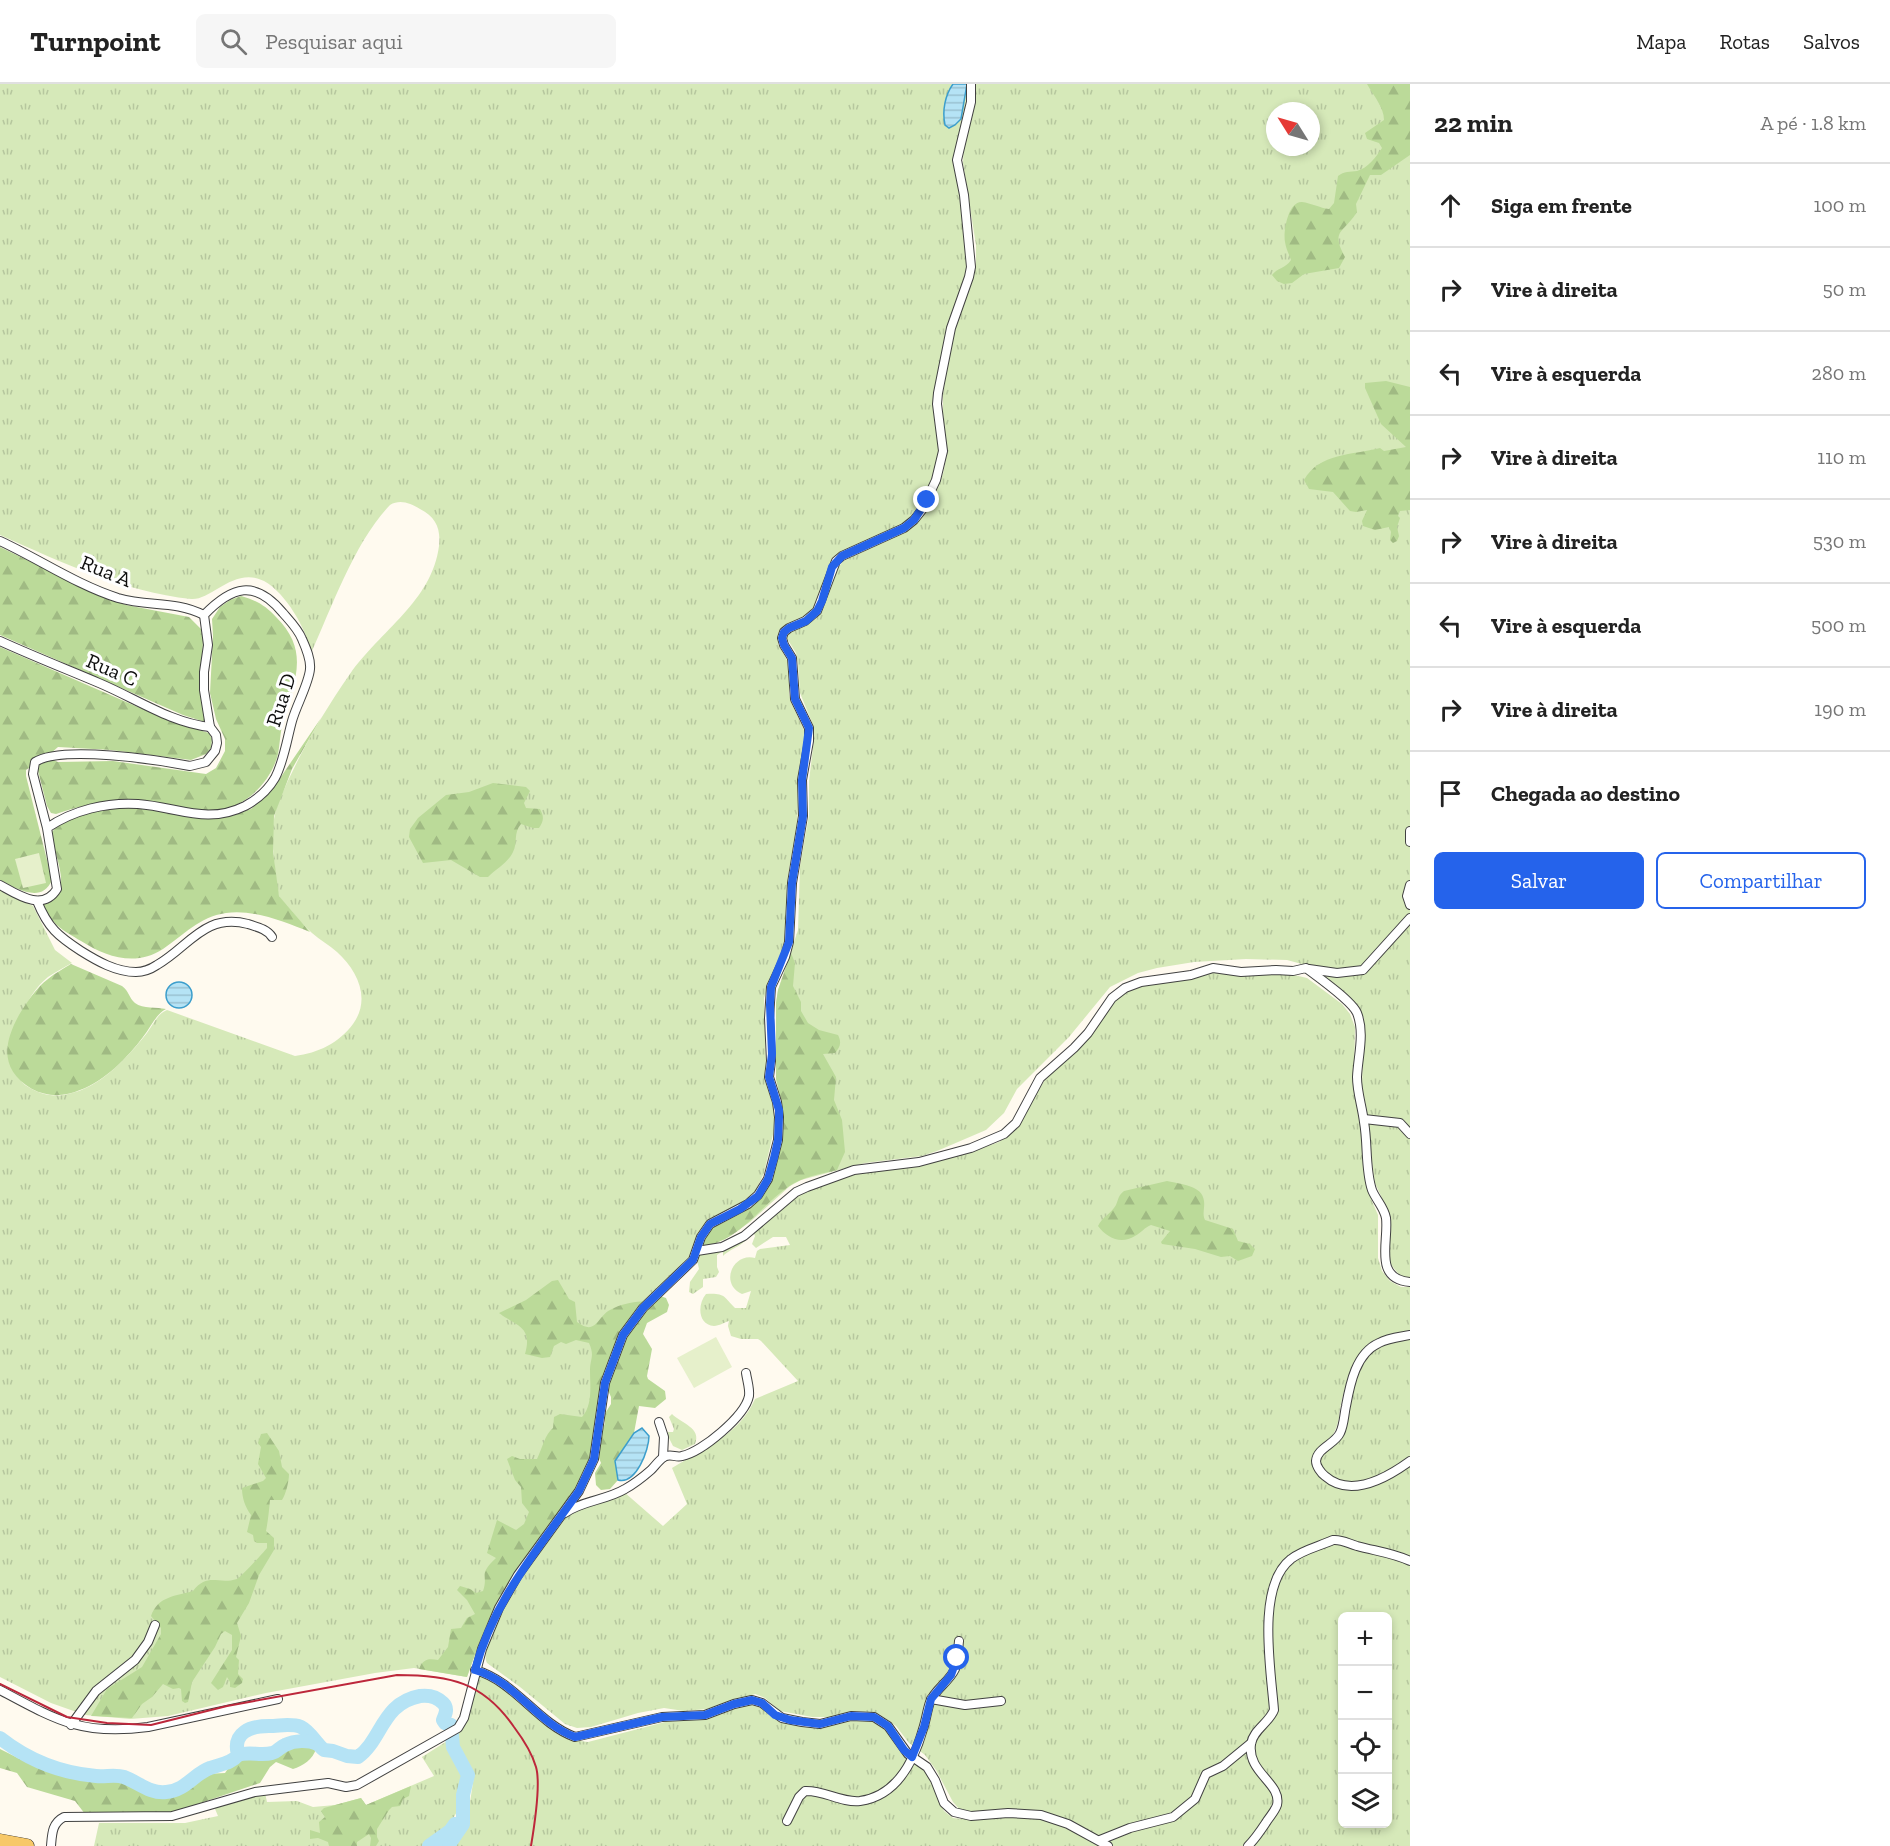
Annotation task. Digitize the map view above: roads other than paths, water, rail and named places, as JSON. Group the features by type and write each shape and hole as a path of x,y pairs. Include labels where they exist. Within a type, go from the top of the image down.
{"main road":[{"path":"0,1841 27,1846"}],"street":[{"path":"51,1846 56,1824 64,1817 172,1816 255,1792 328,1783 351,1786 458,1728 464,1718 475,1670 490,1628 509,1589 579,1491 594,1459 605,1383 623,1335 643,1308 686,1268 710,1224 740,1209 758,1196 768,1179 778,1140 779,1110 769,1077 772,1054 771,987 789,942 792,883 803,816 802,780 809,728 795,699 794,664 782,638 784,632 789,628 811,617 817,611 836,561 842,556 893,534 914,520 927,500 940,469 943,451 937,404 938,393 951,328 971,267 957,160 971,102 971,84"},
{"name":"Rua A","path":"0,541 118,598 142,603 183,606 204,615"},
{"name":"Rua D","path":"47,828 74,813 105,806 140,804 199,815 226,813 249,804 267,788 280,765 293,715 310,670 308,654 296,628 275,604 258,592 243,589 234,591 216,603 204,615"},
{"path":"0,885 37,901 50,898 57,889 47,828 33,774 35,762 56,756 105,755 190,766 206,762 215,751 216,735 210,727 204,690 208,645 204,615"},
{"name":"Rua C","path":"0,641 62,669 98,682 187,723 210,727"},
{"path":"1410,831 1410,842"},
{"path":"1410,885 1407,896 1410,905"},
{"path":"37,901 44,920 53,932 102,963 137,973 161,963 199,932 218,923 240,922 265,930 272,937"},
{"path":"697,1251 722,1247 744,1236 796,1192 807,1187 854,1170 919,1161 971,1148 1004,1134 1016,1122 1040,1078 1074,1048 1088,1033 1106,1006 1118,992 1125,988 1151,980 1191,975 1213,968 1241,972 1293,971 1306,968 1337,973 1363,970 1410,918"},
{"path":"1306,968 1348,1001 1357,1014 1361,1034 1357,1080 1371,1184 1386,1218 1386,1265 1399,1280 1410,1282"},
{"path":"1364,1119 1400,1123 1410,1134"},
{"path":"1410,1335 1381,1341 1365,1353 1350,1388 1341,1432 1335,1441 1320,1452 1316,1460 1325,1476 1348,1485 1375,1482 1410,1461"},
{"path":"560,1517 570,1510 623,1490 651,1470 663,1457 671,1455 681,1457 705,1444 733,1421 742,1410 749,1393 746,1373"},
{"path":"659,1422 664,1437 663,1457"},
{"path":"1100,1840 1130,1828 1173,1817 1195,1799 1206,1774 1223,1766 1251,1743 1256,1733 1271,1717 1274,1710 1268,1621 1273,1587 1280,1569 1292,1558 1333,1540 1339,1540 1410,1561"},
{"path":"72,1725 96,1691 128,1668 135,1660 148,1642 155,1625"},
{"path":"787,1821 798,1797 805,1791 818,1792 849,1801 861,1801 888,1789 903,1774 924,1727 931,1699 955,1668 959,1641"},
{"path":"475,1670 501,1682 563,1731 575,1737 662,1717 705,1715 752,1700 762,1703 775,1715 790,1720 820,1724 851,1716 874,1717 888,1726 904,1750 927,1767 944,1803 954,1812 970,1816 1008,1813 1041,1815 1057,1820 1108,1846"},
{"path":"0,1690 44,1714 72,1725 103,1730 127,1730 173,1722 278,1699"},
{"path":"931,1699 965,1705 1001,1701"},
{"path":"1248,1846 1263,1830 1277,1802 1275,1788 1263,1778 1256,1767 1251,1743"}],"water":[{"path":"953,84 967,84 961,119 949,128 945,125 944,109 946,98"},
{"path":"179,982 188,986 192,995 188,1004 179,1008 170,1004 166,995 170,986"},
{"path":"642,1428 649,1436 644,1457 636,1472 624,1480 618,1480 615,1461 634,1433"}],"waterway":[{"path":"0,1738 22,1753 45,1764 70,1772 96,1776 121,1776 149,1789 166,1792 179,1789 205,1770 232,1760 238,1755 237,1747 240,1736 256,1727 285,1725 301,1727 324,1750 358,1757 366,1750 398,1706 420,1696 432,1697 441,1701 446,1707 443,1720 451,1725 453,1747 468,1775 463,1795 463,1824 448,1846"},
{"path":"238,1755 272,1753 297,1741 318,1744"},
{"path":"429,1846 450,1831 455,1824"}],"railway":[{"path":"0,1684 67,1717 107,1723 151,1725 227,1706 397,1675 433,1677 464,1684 490,1700 502,1712 530,1751 536,1767 538,1784 531,1846"}]}
